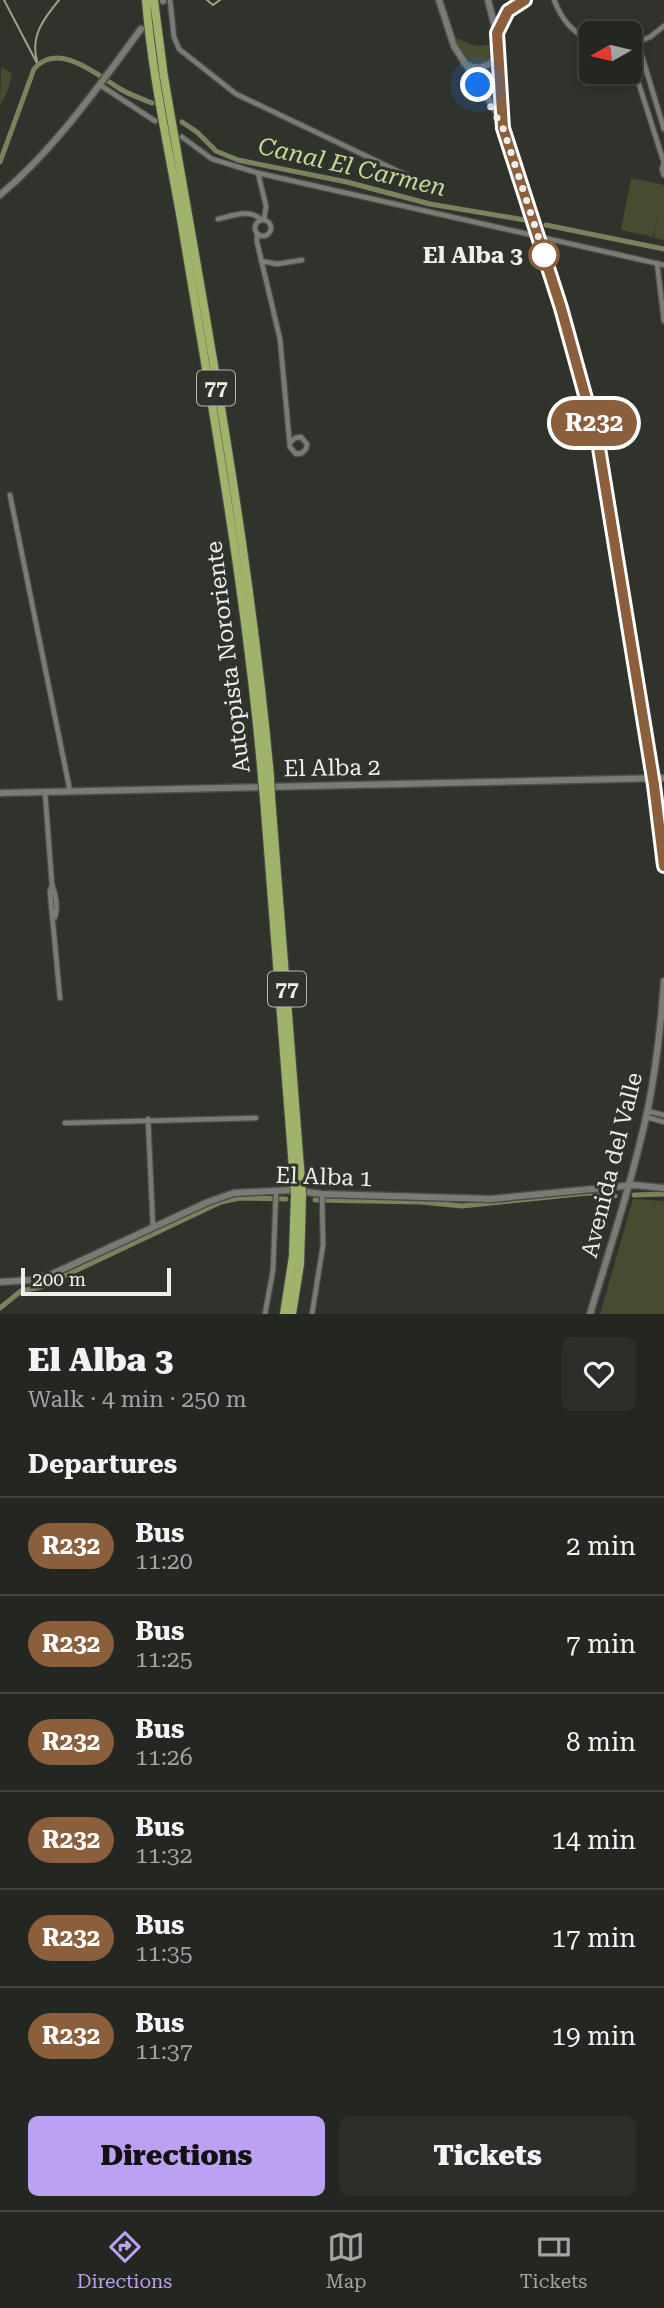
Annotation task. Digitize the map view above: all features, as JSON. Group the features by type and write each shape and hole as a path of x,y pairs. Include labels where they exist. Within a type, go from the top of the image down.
{"highway":[{"name":"Autopista Nororiente","path":"146,0 157,84 244,610 266,777"},
{"name":"Autopista Nororiente","path":"154,0 160,55 251,607 298,1180 300,1264 292,1314"},
{"name":"Autopista Nororiente","path":"284,1314 298,1195"}],"street":[{"path":"170,0 174,37 179,49 236,94 408,176"},
{"path":"439,0 450,38 503,128 589,400 603,465 653,778 664,866"},
{"path":"488,0 497,33 503,128"},
{"path":"497,33 508,11 525,0"},
{"path":"554,0 562,19 579,34"},
{"path":"642,40 664,26"},
{"path":"0,195 40,156 103,81 141,29"},
{"path":"463,61 473,67 483,67 493,62 499,52"},
{"path":"642,57 664,129"},
{"path":"642,75 645,67"},
{"path":"103,81 155,121"},
{"path":"639,84 664,163 664,175"},
{"path":"182,138 212,159 258,173 664,265"},
{"path":"258,173 266,206 262,220 256,228 280,339 291,442"},
{"path":"218,219 250,213 268,222 270,230 265,235 257,234"},
{"path":"261,261 277,264 302,260"},
{"path":"657,263 664,321"},
{"path":"10,495 70,791"},
{"name":"El Alba 2","path":"0,793 664,778"},
{"path":"46,792 52,912 60,998"},
{"name":"Avenida del Valle","path":"590,1314 646,1114 658,1043 664,981"},
{"path":"646,1114 664,1115"},
{"path":"646,1114 664,1122"},
{"path":"65,1123 256,1118"},
{"path":"148,1119 153,1227"},
{"name":"El Alba 1","path":"0,1282 48,1276 228,1195 308,1191 322,1197 491,1199 628,1185 664,1188"},
{"path":"265,1314 273,1270 276,1194"},
{"path":"312,1314 323,1245 322,1197"}],"green space":[{"path":"454,37 476,46 495,44 494,56 483,64 472,62 464,56"},
{"path":"1,67 12,73 0,106"},
{"path":"498,67 498,105 475,72"},
{"path":"631,178 664,185 664,240 654,238 658,215 653,237 621,230"},
{"path":"633,1199 664,1201 664,1314 600,1314"}],"waterway":[{"path":"4,0 38,65"},
{"path":"37,61 37,35 59,0"},
{"path":"207,0 213,5 220,0"},
{"name":"Canal El Carmen","path":"0,162 34,69 44,61 55,58 78,63 122,90 152,103"},
{"name":"Canal El Carmen","path":"182,122 197,132 216,151 238,160 347,182 430,204 525,220"},
{"name":"Canal El Carmen","path":"546,225 664,249"},
{"path":"315,1200 421,1202 462,1206 588,1193 615,1196"},
{"path":"634,1195 664,1194"},
{"path":"0,1308 21,1291 41,1287 221,1202 240,1198 286,1199"}],"bus line":[{"name":"R232","path":"525,0 508,11 497,33 503,128 589,400 617,551 660,824 664,866"}],"place":[{"name":"El Alba 3","path":"544,255"}],"route":[{"path":"478,85 496,111 503,128 545,257 544,255"}]}
